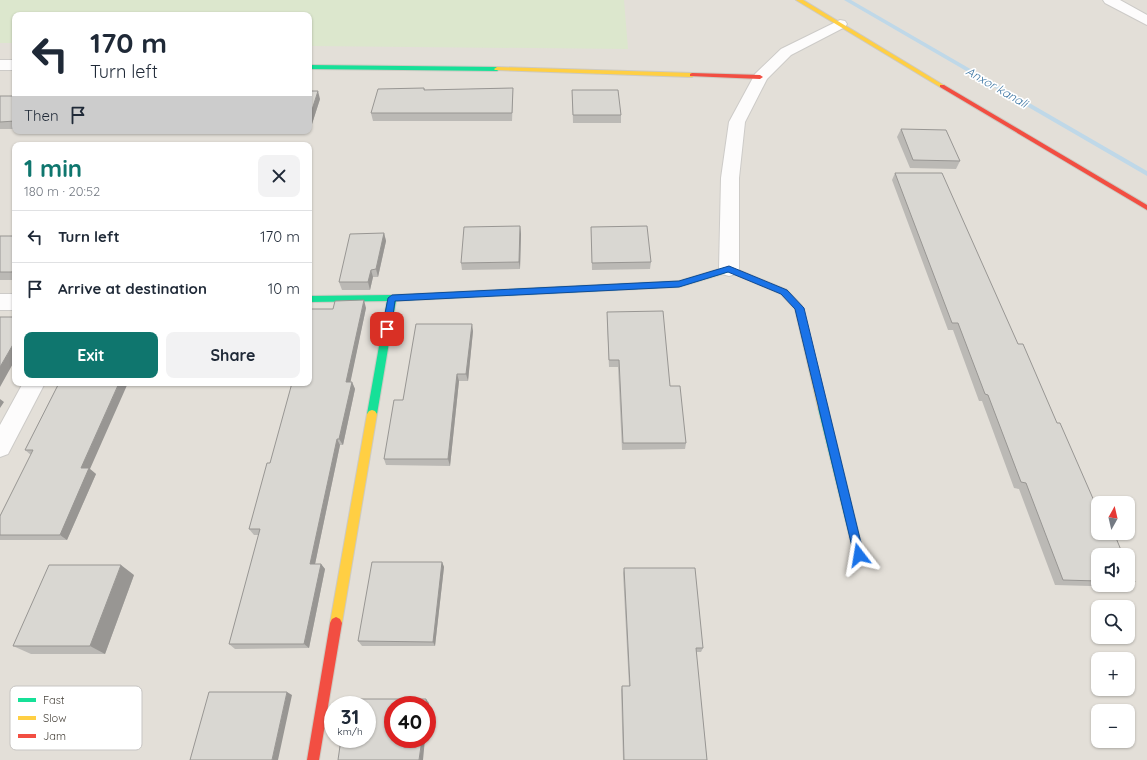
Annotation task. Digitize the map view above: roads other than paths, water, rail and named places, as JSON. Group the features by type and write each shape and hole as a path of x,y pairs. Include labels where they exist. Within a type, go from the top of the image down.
{"street":[{"path":"799,0 1147,208"},
{"path":"1110,0 1147,21"},
{"path":"729,269 730,178 736,122 760,77 786,52 840,24"},
{"path":"0,65 12,65"},
{"path":"312,67 524,69 760,77"},
{"path":"312,299 392,298 679,284 729,269 784,292 799,308 859,555"},
{"path":"313,760 392,298"},
{"path":"0,302 12,302"},
{"path":"0,448 32,386"}],"waterway":[{"name":"Anxor kanali","path":"847,0 1147,174"}]}
